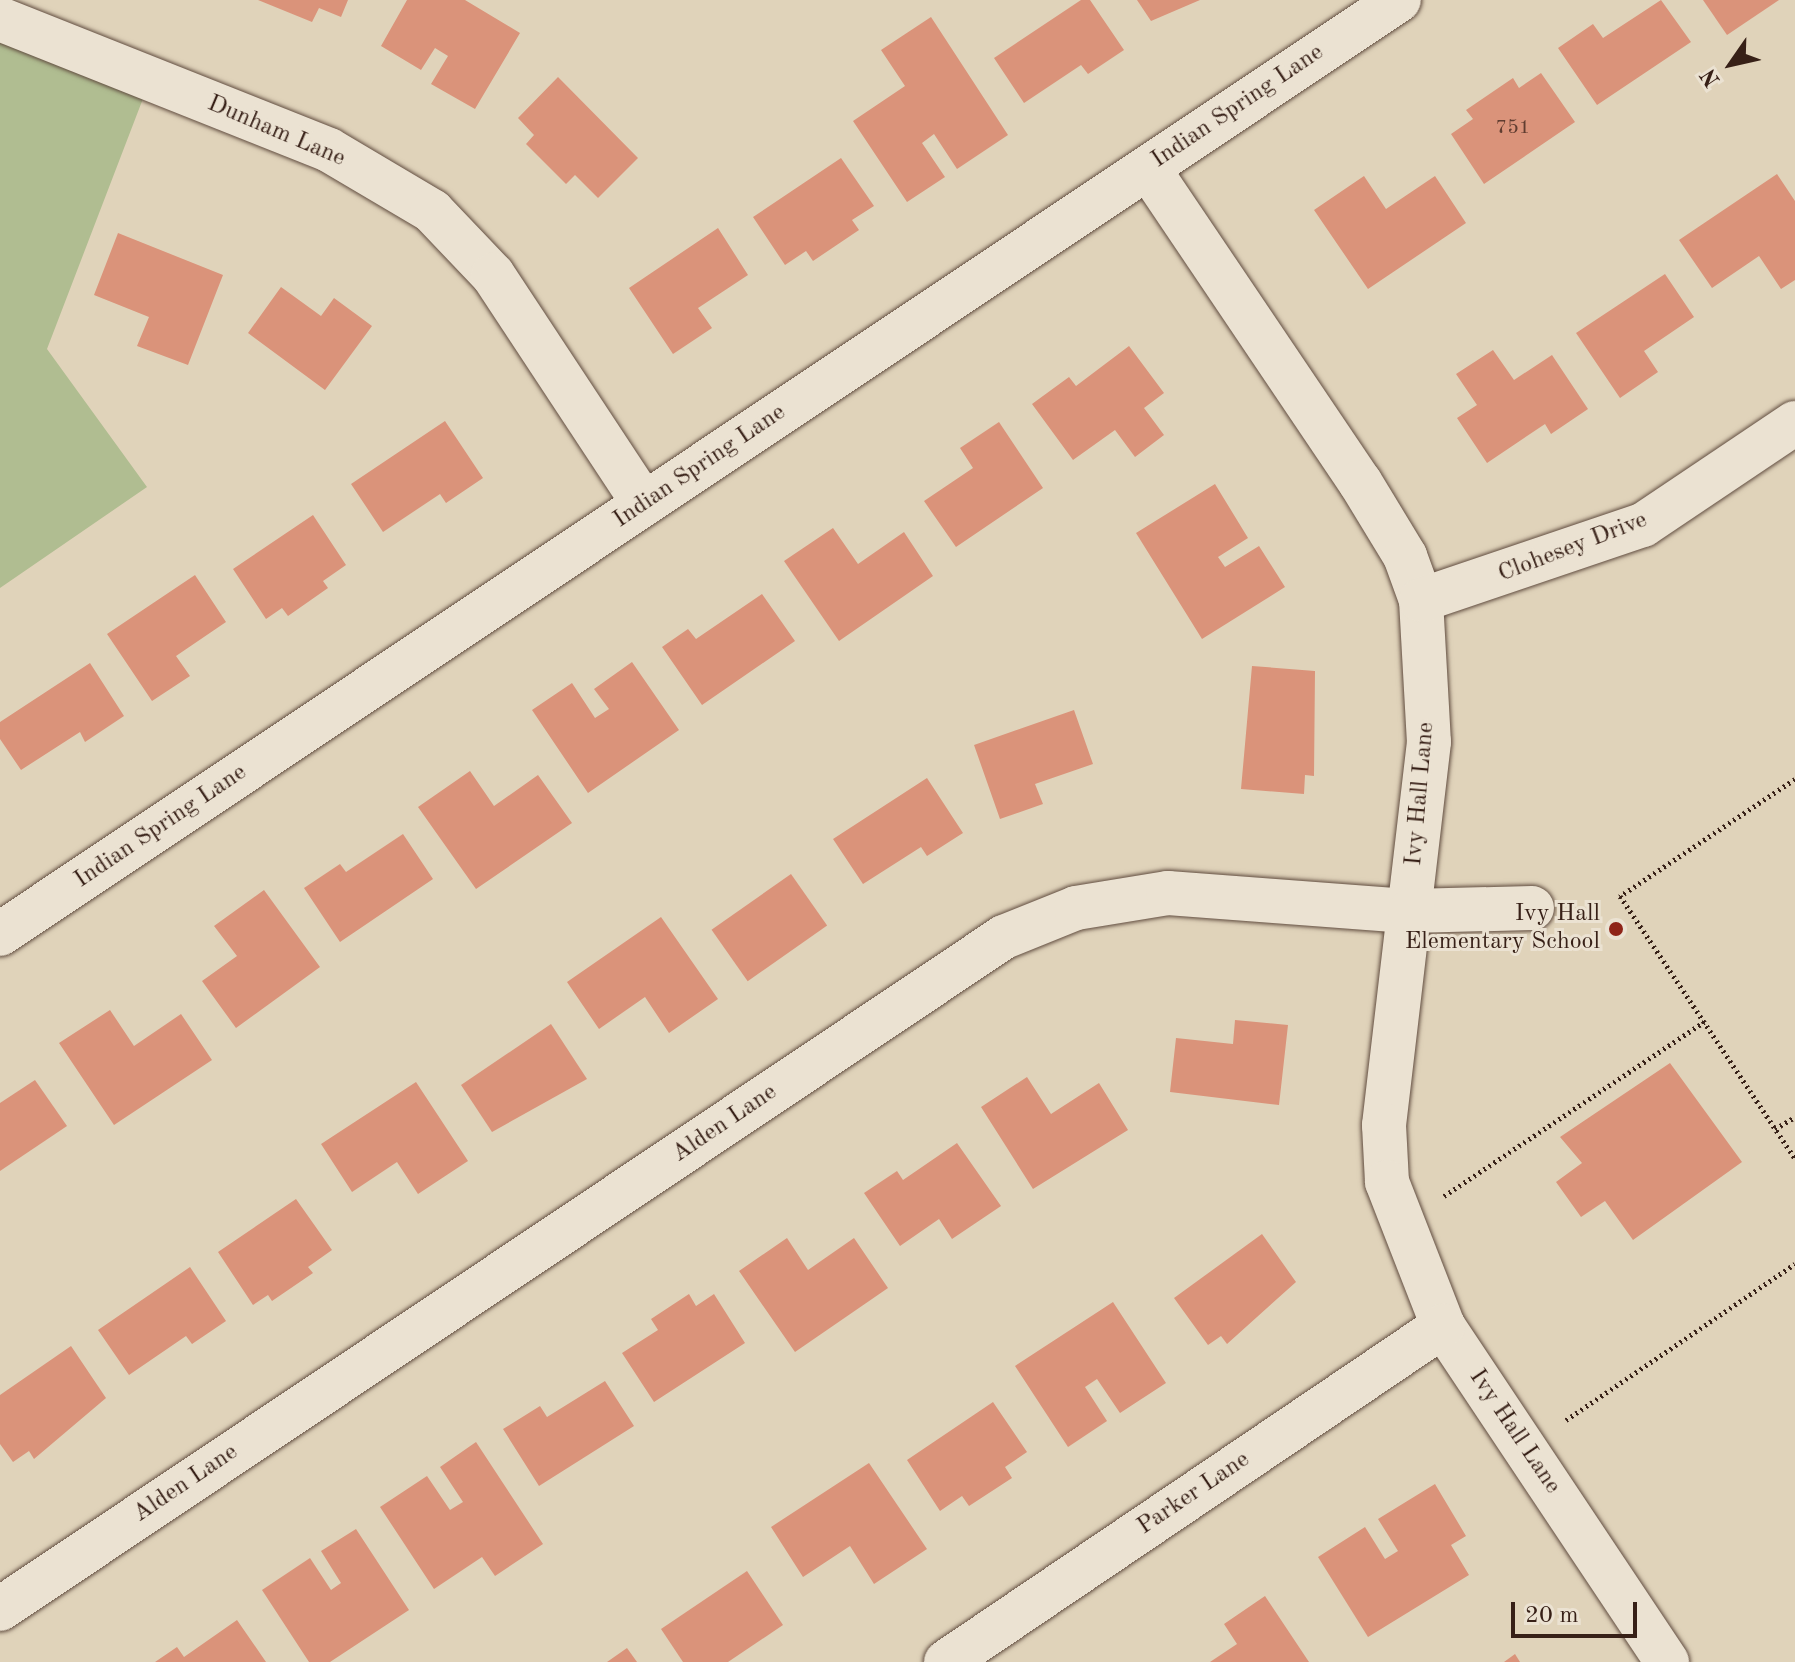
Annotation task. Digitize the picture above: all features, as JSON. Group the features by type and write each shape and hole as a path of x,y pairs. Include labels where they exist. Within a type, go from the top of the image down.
{"street":[{"name":"Indian Spring Lane","path":"0,934 1399,0"},
{"name":"Dunham Lane","path":"0,19 329,150 432,211 493,275 644,504"},
{"name":"Ivy Hall Lane","path":"1148,168 1360,482 1405,556 1421,600 1429,742 1384,1125 1387,1182 1443,1326 1667,1662"},
{"name":"Clohesey Drive","path":"1421,600 1643,525 1790,438"},
{"name":"Alden Lane","path":"0,1609 1004,937 1076,908 1168,893 1410,911 1532,908"},
{"name":"Parker Lane","path":"946,1662 1443,1326"}],"path":[{"path":"1795,779 1620,896 1795,1158"},
{"path":"1444,1196 1704,1022"},
{"path":"1775,1129 1795,1117"},
{"path":"1566,1420 1795,1264"}],"green space":[{"path":"0,41 144,96 47,349 147,487 0,588"}],"building":[{"path":"258,0 348,0 341,17 319,8 312,22"},
{"path":"407,0 465,0 520,33 475,109 431,84 448,56 435,48 421,70 381,46"},
{"path":"1081,0 1090,0 1124,50 1088,74 1081,65 1024,103 994,58"},
{"path":"1137,0 1200,0 1151,21"},
{"path":"1661,0 1691,42 1597,105 1558,48 1593,24 1603,38"},
{"path":"1703,0 1779,0 1727,35"},
{"path":"931,17 1008,135 957,169 934,134 922,143 945,177 907,202 853,121 905,86 881,50"},
{"path":"1541,73 1575,122 1484,184 1451,134 1473,119 1466,110 1513,78 1519,88"},
{"path":"558,77 638,158 598,198 575,175 566,184 526,144 534,135 518,118"},
{"path":"841,158 874,206 852,220 859,230 813,261 806,251 785,265 753,217"},
{"path":"1777,174 1795,201 1795,280 1781,289 1759,256 1712,288 1679,240"},
{"path":"1364,176 1386,209 1435,176 1466,223 1368,289 1314,210"},
{"path":"718,228 748,275 698,308 712,328 673,354 629,288"},
{"path":"118,233 223,275 188,365 137,346 149,317 94,295"},
{"path":"1665,274 1694,317 1644,351 1658,372 1620,398 1576,333"},
{"path":"281,287 321,316 334,298 372,326 325,390 248,333"},
{"path":"1129,346 1164,393 1144,408 1164,435 1135,457 1115,430 1073,460 1032,404 1069,377 1076,386"},
{"path":"1493,350 1514,380 1552,355 1588,409 1551,434 1545,424 1487,463 1457,418 1477,405 1456,374"},
{"path":"445,421 483,478 446,503 440,494 383,532 351,484"},
{"path":"999,422 1043,488 956,547 924,501 973,468 960,448"},
{"path":"1215,484 1248,538 1218,557 1225,567 1259,546 1285,587 1202,639 1136,533"},
{"path":"313,515 346,565 323,581 328,588 288,616 282,608 266,619 233,569"},
{"path":"833,528 858,564 904,532 933,576 839,641 784,561"},
{"path":"195,575 226,622 176,656 190,676 152,701 107,634"},
{"path":"762,594 795,641 702,705 662,647 688,629 696,639"},
{"path":"632,662 679,730 588,793 532,710 572,683 595,718 609,709 594,689"},
{"path":"90,663 124,716 85,742 80,732 21,770 0,739 0,722"},
{"path":"1252,666 1315,671 1314,776 1305,775 1304,794 1241,789"},
{"path":"1074,710 1093,764 1035,784 1043,804 1000,819 974,745"},
{"path":"470,771 494,806 538,775 572,823 476,889 418,807"},
{"path":"927,778 963,833 927,856 921,847 863,884 833,839"},
{"path":"403,834 433,879 340,942 304,888 340,864 346,872"},
{"path":"791,874 827,926 748,981 712,930"},
{"path":"264,890 320,967 236,1028 202,981 237,956 214,926"},
{"path":"661,917 718,999 669,1033 645,997 599,1029 567,982"},
{"path":"110,1010 134,1046 181,1014 212,1060 114,1125 59,1043"},
{"path":"1235,1020 1288,1025 1279,1105 1170,1092 1176,1038 1233,1044"},
{"path":"551,1024 587,1079 492,1132 461,1085"},
{"path":"1670,1063 1742,1162 1633,1240 1605,1201 1581,1217 1556,1182 1582,1163 1560,1137"},
{"path":"1027,1077 1051,1114 1099,1083 1128,1130 1033,1189 981,1107"},
{"path":"35,1080 67,1126 0,1171 0,1103"},
{"path":"416,1082 468,1161 418,1194 397,1162 352,1192 321,1144"},
{"path":"957,1143 1001,1206 952,1239 939,1219 900,1246 864,1193 897,1171 903,1180"},
{"path":"296,1199 332,1250 308,1267 313,1273 272,1301 268,1295 253,1305 218,1252"},
{"path":"1262,1234 1296,1282 1227,1344 1221,1336 1208,1345 1174,1298"},
{"path":"787,1238 808,1270 854,1238 888,1288 795,1352 739,1271"},
{"path":"190,1267 226,1321 192,1344 186,1336 129,1375 98,1330"},
{"path":"689,1294 696,1306 714,1294 745,1343 654,1402 622,1353 658,1330 651,1319"},
{"path":"1113,1302 1166,1383 1120,1413 1097,1379 1085,1387 1107,1421 1068,1447 1015,1366"},
{"path":"71,1346 106,1398 34,1459 29,1451 13,1462 0,1444 0,1395"},
{"path":"605,1381 634,1426 539,1486 503,1429 540,1406 547,1417"},
{"path":"993,1402 1027,1452 1005,1467 1012,1478 969,1506 962,1496 940,1511 907,1460"},
{"path":"476,1442 543,1544 495,1576 482,1557 434,1589 380,1507 427,1476 450,1510 463,1502 440,1467"},
{"path":"869,1463 927,1549 874,1584 850,1546 803,1577 771,1527"},
{"path":"1435,1484 1466,1536 1451,1545 1469,1575 1368,1637 1318,1557 1365,1527 1385,1559 1398,1551 1378,1519"},
{"path":"356,1529 409,1610 330,1662 309,1662 262,1590 310,1558 331,1590 341,1583 321,1551"},
{"path":"747,1571 783,1625 728,1662 683,1662 661,1629"},
{"path":"1265,1596 1309,1662 1210,1662 1237,1644 1224,1624"},
{"path":"237,1620 266,1662 155,1662 177,1647 184,1657"},
{"path":"627,1648 637,1662 607,1662"},
{"path":"1515,1654 1520,1662 1504,1662"}],"place":[{"name":"Ivy Hall Elementary School","path":"1616,929"}]}
